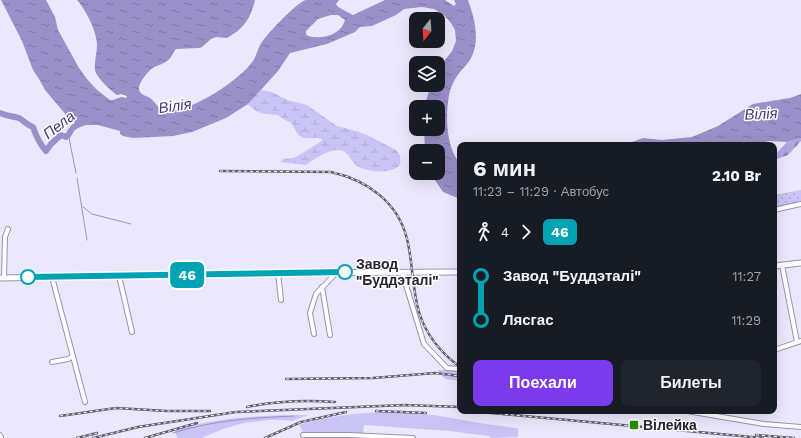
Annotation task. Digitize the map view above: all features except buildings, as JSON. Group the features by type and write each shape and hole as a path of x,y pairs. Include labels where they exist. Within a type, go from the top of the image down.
{"street":[{"path":"777,209 801,204"},
{"path":"8,229 5,237 2,278 336,272 457,272"},
{"path":"777,266 801,263"},
{"path":"777,349 799,342 782,265"},
{"path":"314,334 310,313 316,294 336,272"},
{"path":"402,272 424,344 447,368 457,369"},
{"path":"278,273 281,300"},
{"path":"119,276 132,332"},
{"path":"52,277 84,402"},
{"path":"322,287 330,335"},
{"path":"52,362 68,359 73,356"},
{"path":"705,414 764,424 801,427"},
{"path":"303,435 413,438"}],"green space":[{"path":"261,90 272,92 287,100 307,105 337,126 367,135 396,150 400,155 400,164 392,170 381,172 363,169 356,165 346,153 339,150 335,150 317,157 306,165 280,162 282,160 296,157 323,140 318,138 304,138 298,134 291,123 278,115 262,113 251,108 248,104"},
{"path":"801,138 801,141 788,155 777,159 777,153 787,142"},
{"path":"801,190 801,202 777,207 777,194"},
{"path":"437,370 457,370 457,381 445,379"},
{"path":"381,412 434,415 516,428 518,429 518,437 490,438 490,436 449,431 364,425 363,434 303,432 299,425 329,417"},
{"path":"308,415 292,421 269,420 243,423 201,438 177,438 175,430 208,422 241,418"}],"water":[{"path":"1,0 46,0 55,17 58,30 79,68 96,89 110,100 113,100 121,97 126,98 127,96 121,94 117,95 101,80 96,73 95,64 97,40 87,15 77,0 255,0 246,23 238,31 227,38 216,37 211,39 199,48 176,49 169,60 154,67 143,79 139,86 141,93 150,98 159,108 166,111 188,107 226,86 247,69 256,56 261,44 282,19 301,2 306,0 339,0 336,4 338,7 353,15 385,0 445,0 454,6 456,4 454,0 468,0 473,15 476,32 476,41 472,57 458,75 452,86 447,110 449,139 457,160 457,198 443,192 435,180 445,180 445,144 425,144 424,136 445,136 445,100 426,100 429,92 445,92 445,60 452,51 456,41 455,30 445,16 445,12 439,12 434,9 422,7 404,9 396,15 372,26 360,27 355,32 327,44 290,53 278,71 248,104 226,118 192,132 173,136 133,138 123,136 120,134 120,131 98,125 79,125 67,116 45,90 33,70 22,41","holes":["331,15 338,15 345,20 343,25 335,33 325,37 313,37 306,34 306,31 318,19"]},
{"name":"Вілія","path":"801,94 801,138 787,142 632,142 643,138 662,140 692,137 718,126 753,104 790,98"}],"waterway":[{"name":"Пела","path":"0,113 19,118 33,127 38,140 46,151 61,135 66,137 75,126 85,122"},
{"path":"69,138 76,173"},
{"path":"77,178 87,240"},
{"path":"83,207 92,214 131,224"},
{"path":"173,433 218,422 294,416"}],"railway":[{"path":"220,171 331,172 357,181 379,195 396,214 403,226 409,248 417,303 422,320 435,343 457,364"},
{"path":"286,379 373,378 435,373 457,376"},
{"path":"247,407 269,403 313,401 335,402"},
{"path":"93,438 138,427 236,412 405,405 457,407"},
{"path":"60,416 116,408 167,411 210,411"},
{"path":"376,411 426,413"},
{"path":"265,438 301,422 346,412"},
{"path":"502,414 763,438"},
{"path":"145,438 197,423"},
{"path":"77,438 97,433"},
{"path":"756,435 794,438"}],"bus line":[{"name":"46","path":"28,277 345,272"}],"place":[{"name":"Завод \"Буддэталі\"","path":"345,272"},
{"name":"Вілейка","path":"634,425"}]}
